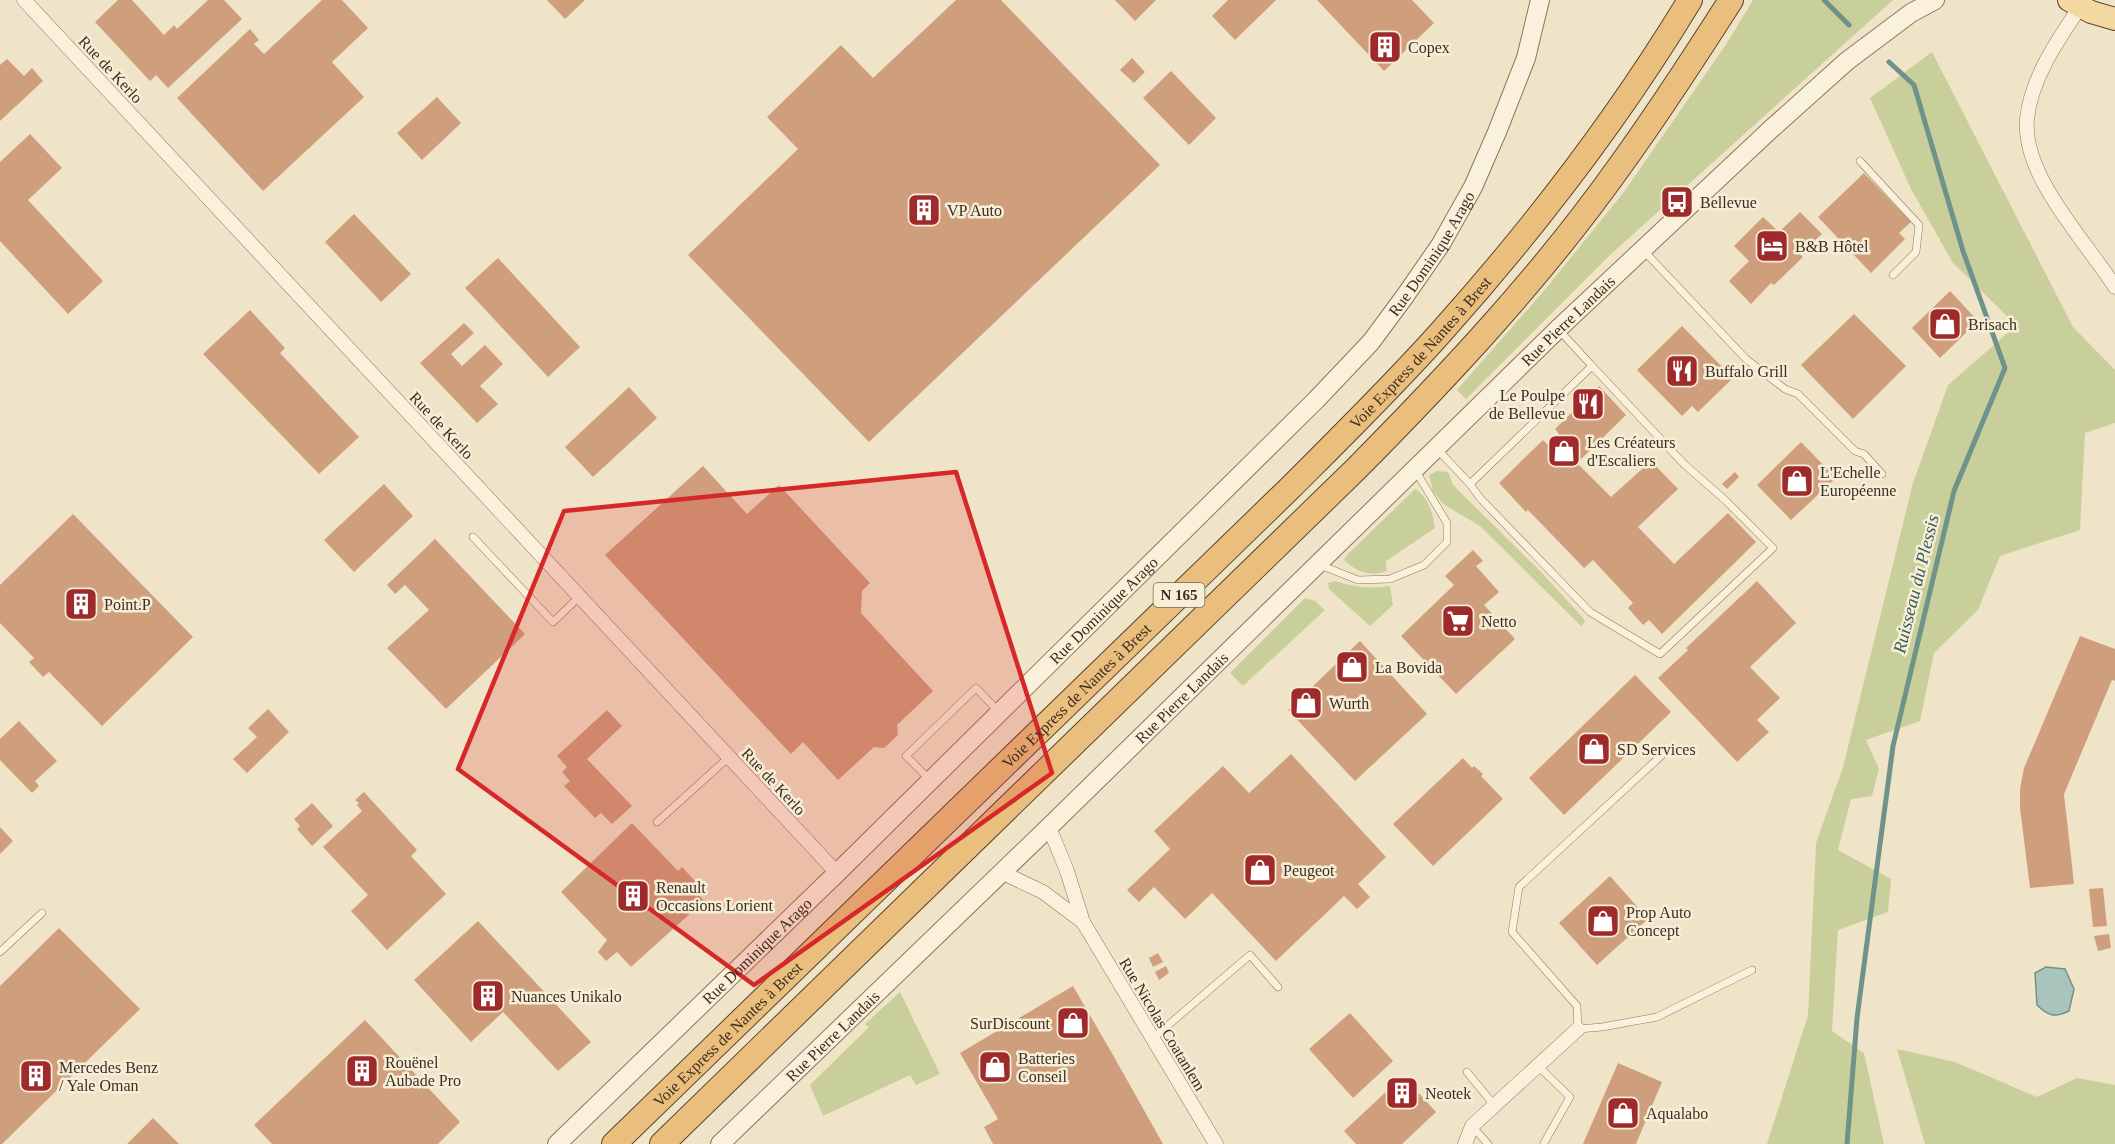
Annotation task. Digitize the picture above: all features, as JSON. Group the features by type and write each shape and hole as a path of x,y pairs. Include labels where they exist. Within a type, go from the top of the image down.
{"highway":[{"name":"Voie Express de Nantes à Brest","path":"614,1144 1290,488 1426,349 1510,252 1575,170 1632,91 1690,0"},
{"name":"Voie Express de Nantes à Brest","path":"662,1144 1408,416 1485,333 1551,255 1616,172 1731,0"}],"main road":[{"path":"2074,3 2115,19"}],"street":[{"name":"Rue de Kerlo","path":"24,0 837,873"},
{"name":"Rue Dominique Arago","path":"557,1144 837,873 1316,400 1371,342 1441,244 1473,187 1526,58 1540,0"},
{"name":"Rue Pierre Landais","path":"1847,61 1882,22 1910,0"},
{"name":"Rue Pierre Landais","path":"720,1144 1049,827 1558,329 1847,61 1911,13 1935,0"},
{"path":"2074,3 2032,95 2027,118 2028,145 2038,173 2115,287"},
{"name":"Rue Nicolas Coatanlem","path":"1049,827 1067,871 1083,922 1216,1144"},
{"name":"Rue Nicolas Coatanlem","path":"1001,872 1043,892 1083,922"},
{"path":"1465,1144 1472,1126 1578,1029"}],"lane":[{"path":"1860,161 1919,225 1916,252 1893,275"},
{"path":"1642,250 1746,359 1785,389 1798,394 1855,451 1864,454 1882,474"},
{"path":"1437,449 1480,498 1590,612 1660,654 1773,548 1725,500 1684,464 1558,329"},
{"path":"1470,484 1593,366"},
{"path":"1318,564 1358,580 1390,579 1424,565 1448,542 1447,523 1415,470"},
{"path":"472,537 553,622 579,597"},
{"path":"930,781 906,756 976,688 999,712"},
{"path":"1662,755 1519,886 1512,932 1577,1006 1578,1029 1658,1017 1752,970"},
{"path":"657,822 729,757"},
{"path":"0,952 42,913"},
{"path":"1152,1039 1250,955 1278,987"},
{"path":"1538,1066 1570,1097 1544,1143"},
{"path":"1467,1072 1494,1106"},
{"path":"1472,1126 1488,1144"}],"highlighted area":[{"path":"956,472 1052,773 754,985 458,769 564,511"}],"green space":[{"path":"1753,0 1893,0 1610,255 1466,399 1457,390 1543,292 1624,192 1727,43"},
{"path":"1932,52 2073,327 2115,370 2115,423 2085,433 2080,530 2000,556 1978,610 1934,653 1920,721 1866,740 1879,769 1872,796 1851,799 1838,850 1891,879 1888,912 1838,930 1832,1031 1864,1053 1884,1144 1767,1144 1808,1015 1816,843 1843,767 1913,483 1948,385 2010,331 2007,316 1953,263 1911,189 1870,98"},
{"path":"1437,471 1448,472 1453,485 1542,573 1583,618 1585,622 1581,626 1480,526 1443,504 1433,491 1429,475"},
{"path":"1415,489 1427,501 1435,528 1386,561 1387,571 1375,574 1364,572 1344,560 1347,555"},
{"path":"1335,581 1362,587 1390,586 1393,605 1370,626 1329,589 1328,583"},
{"path":"1305,598 1315,601 1325,610 1243,686 1230,673"},
{"path":"900,992 940,1074 916,1085 910,1075 823,1116 810,1085 869,1027 865,1024"},
{"path":"1897,1049 1955,1062 2037,1097 2077,1078 2115,1085 2115,1144 1925,1144"}],"water":[{"path":"2046,967 2065,969 2074,989 2069,1011 2060,1015 2045,1012 2037,1005 2035,973"}],"building":[{"path":"118,0 132,0 164,35 174,25 177,29 208,0 224,0 242,19 168,88 156,75 150,81 95,22"},
{"path":"322,0 342,0 368,28 332,62 364,97 263,191 177,98 250,29 259,40 254,44 264,54"},
{"path":"547,0 585,0 565,19"},
{"name":"VP Auto","path":"956,0 1001,0 1160,165 869,442 688,255 798,149 767,117 841,45 873,78"},
{"path":"1115,0 1156,0 1135,21"},
{"path":"1228,0 1276,0 1235,40 1212,16"},
{"name":"Copex","path":"1317,0 1412,0 1434,23 1384,71"},
{"path":"1132,58 1145,72 1134,83 1120,70"},
{"path":"7,59 24,76 32,68 43,81 0,121 0,65"},
{"path":"1171,71 1216,118 1189,145 1143,98"},
{"path":"437,97 461,123 422,160 397,133"},
{"path":"30,134 62,168 28,200 103,281 68,314 0,241 0,162"},
{"path":"1864,173 1911,222 1899,233 1905,239 1871,273 1818,217"},
{"path":"1800,212 1822,234 1800,254 1803,257 1774,285 1771,283 1751,304 1729,281 1749,261 1734,246 1763,217 1779,232"},
{"path":"354,214 411,274 381,302 325,242"},
{"path":"498,258 580,347 548,377 465,288"},
{"name":"Brisach","path":"1950,291 1978,321 1940,358 1912,328"},
{"path":"250,310 285,348 280,353 359,437 319,474 203,354"},
{"path":"1854,314 1906,366 1853,419 1801,365"},
{"path":"464,323 474,333 451,354 462,366 485,345 503,364 480,386 498,404 477,423 420,363"},
{"name":"Buffalo Grill","path":"1682,326 1733,378 1698,412 1692,406 1682,416 1637,370"},
{"path":"1599,386 1626,415 1577,463 1611,497 1651,461 1678,489 1638,527 1674,564 1728,513 1756,542 1662,634 1649,620 1643,625 1628,608 1633,603 1593,560 1584,568 1499,483 1543,440 1548,445 1559,434 1555,429"},
{"path":"629,387 657,418 593,477 565,447"},
{"name":"L'Echelle Européenne","path":"1801,442 1836,478 1791,520 1757,485"},
{"path":"703,466 747,514 779,485 870,583 862,591 861,613 933,691 897,725 898,735 884,748 874,747 838,780 803,742 791,754 605,555"},
{"path":"1735,472 1739,477 1727,489 1722,484"},
{"path":"384,484 413,516 354,572 324,540"},
{"name":"Point.P","path":"73,514 193,637 102,726 49,672 43,677 29,662 34,658 0,623 0,585"},
{"path":"435,539 525,634 446,709 387,648 429,610 405,585 395,594 387,585"},
{"name":"Netto","path":"1473,550 1483,561 1476,566 1499,592 1484,605 1515,639 1456,694 1401,636 1454,585 1445,576"},
{"path":"1757,581 1796,623 1750,667 1780,698 1757,720 1769,732 1737,762 1658,678 1688,650 1686,648"},
{"path":"2080,636 2115,649 2115,681 2112,680 2064,794 2074,884 2030,888 2020,808 2020,789 2024,768"},
{"path":"1360,641 1427,714 1355,781 1288,710"},
{"path":"1635,675 1671,712 1564,815 1529,778"},
{"path":"268,709 289,732 247,773 233,759 257,737 248,728"},
{"path":"607,710 622,726 587,759 632,806 612,824 601,813 595,818 564,786 570,781 562,772 567,767 557,756"},
{"path":"19,721 57,761 35,781 39,786 32,793 0,760 0,739"},
{"name":"Peugeot","path":"1291,754 1386,857 1358,884 1370,897 1357,909 1344,896 1276,961 1212,893 1185,919 1154,887 1139,902 1127,890 1170,849 1154,831 1223,766 1249,793"},
{"path":"1463,758 1472,768 1474,766 1483,774 1481,776 1503,799 1433,866 1393,824"},
{"path":"364,792 417,850 411,856 446,894 387,950 351,911 368,895 323,847 362,811 355,800"},
{"path":"312,803 333,826 312,846 297,829 300,826 294,819"},
{"name":"Renault Occasions Lorient","path":"632,823 678,871 682,867 696,882 691,886 704,901 631,967 617,952 606,961 598,952 607,940 561,892"},
{"path":"0,827 13,841 0,854"},
{"path":"1610,876 1648,919 1597,965 1559,923"},
{"path":"2103,888 2107,926 2093,927 2089,889"},
{"name":"Nuances Unikalo","path":"478,921 591,1042 558,1071 503,1012 471,1042 414,980"},
{"name":"Mercedes Benz / Yale Oman","path":"59,928 140,1009 0,1144 0,986"},
{"path":"2109,934 2111,948 2098,951 2094,936"},
{"path":"1158,953 1163,962 1153,967 1149,958"},
{"path":"1166,966 1169,973 1159,980 1155,972"},
{"path":"1073,986 1163,1144 993,1144 984,1127 998,1119 960,1053"},
{"path":"1350,1013 1393,1061 1353,1098 1309,1049"},
{"name":"Rouënel Aubade Pro","path":"365,1020 460,1122 438,1144 272,1144 254,1125"},
{"path":"1618,1063 1662,1082 1636,1144 1583,1144"},
{"name":"Neotek","path":"1403,1076 1436,1112 1402,1144 1356,1144 1344,1131"},
{"path":"153,1118 179,1144 127,1144"}],"waterway":[{"name":"Ruisseau du Plessis","path":"1824,0 1849,25"},
{"name":"Ruisseau du Plessis","path":"1847,1144 1857,1018 1893,746 1954,491 2005,368 1963,251 1914,85 1889,62"}],"place":[{"name":"Copex","path":"1385,47"},
{"name":"Bellevue","path":"1677,202"},
{"name":"VP Auto","path":"924,210"},
{"name":"B&B Hôtel","path":"1772,246"},
{"name":"Brisach","path":"1945,324"},
{"name":"Buffalo Grill","path":"1682,371"},
{"name":"Le Poulpe de Bellevue","path":"1588,404"},
{"name":"Les Créateurs d'Escaliers","path":"1564,451"},
{"name":"L'Echelle Européenne","path":"1797,481"},
{"name":"Point.P","path":"81,604"},
{"name":"Netto","path":"1458,621"},
{"name":"La Bovida","path":"1352,667"},
{"name":"Wurth","path":"1306,703"},
{"name":"SD Services","path":"1594,749"},
{"name":"Peugeot","path":"1260,870"},
{"name":"Renault Occasions Lorient","path":"633,896"},
{"name":"Prop Auto Concept","path":"1603,921"},
{"name":"Nuances Unikalo","path":"488,996"},
{"name":"SurDiscount","path":"1073,1023"},
{"name":"Batteries Conseil","path":"995,1067"},
{"name":"Rouënel Aubade Pro","path":"362,1071"},
{"name":"Mercedes Benz / Yale Oman","path":"36,1076"},
{"name":"Neotek","path":"1402,1093"},
{"name":"Aqualabo","path":"1623,1113"}]}
